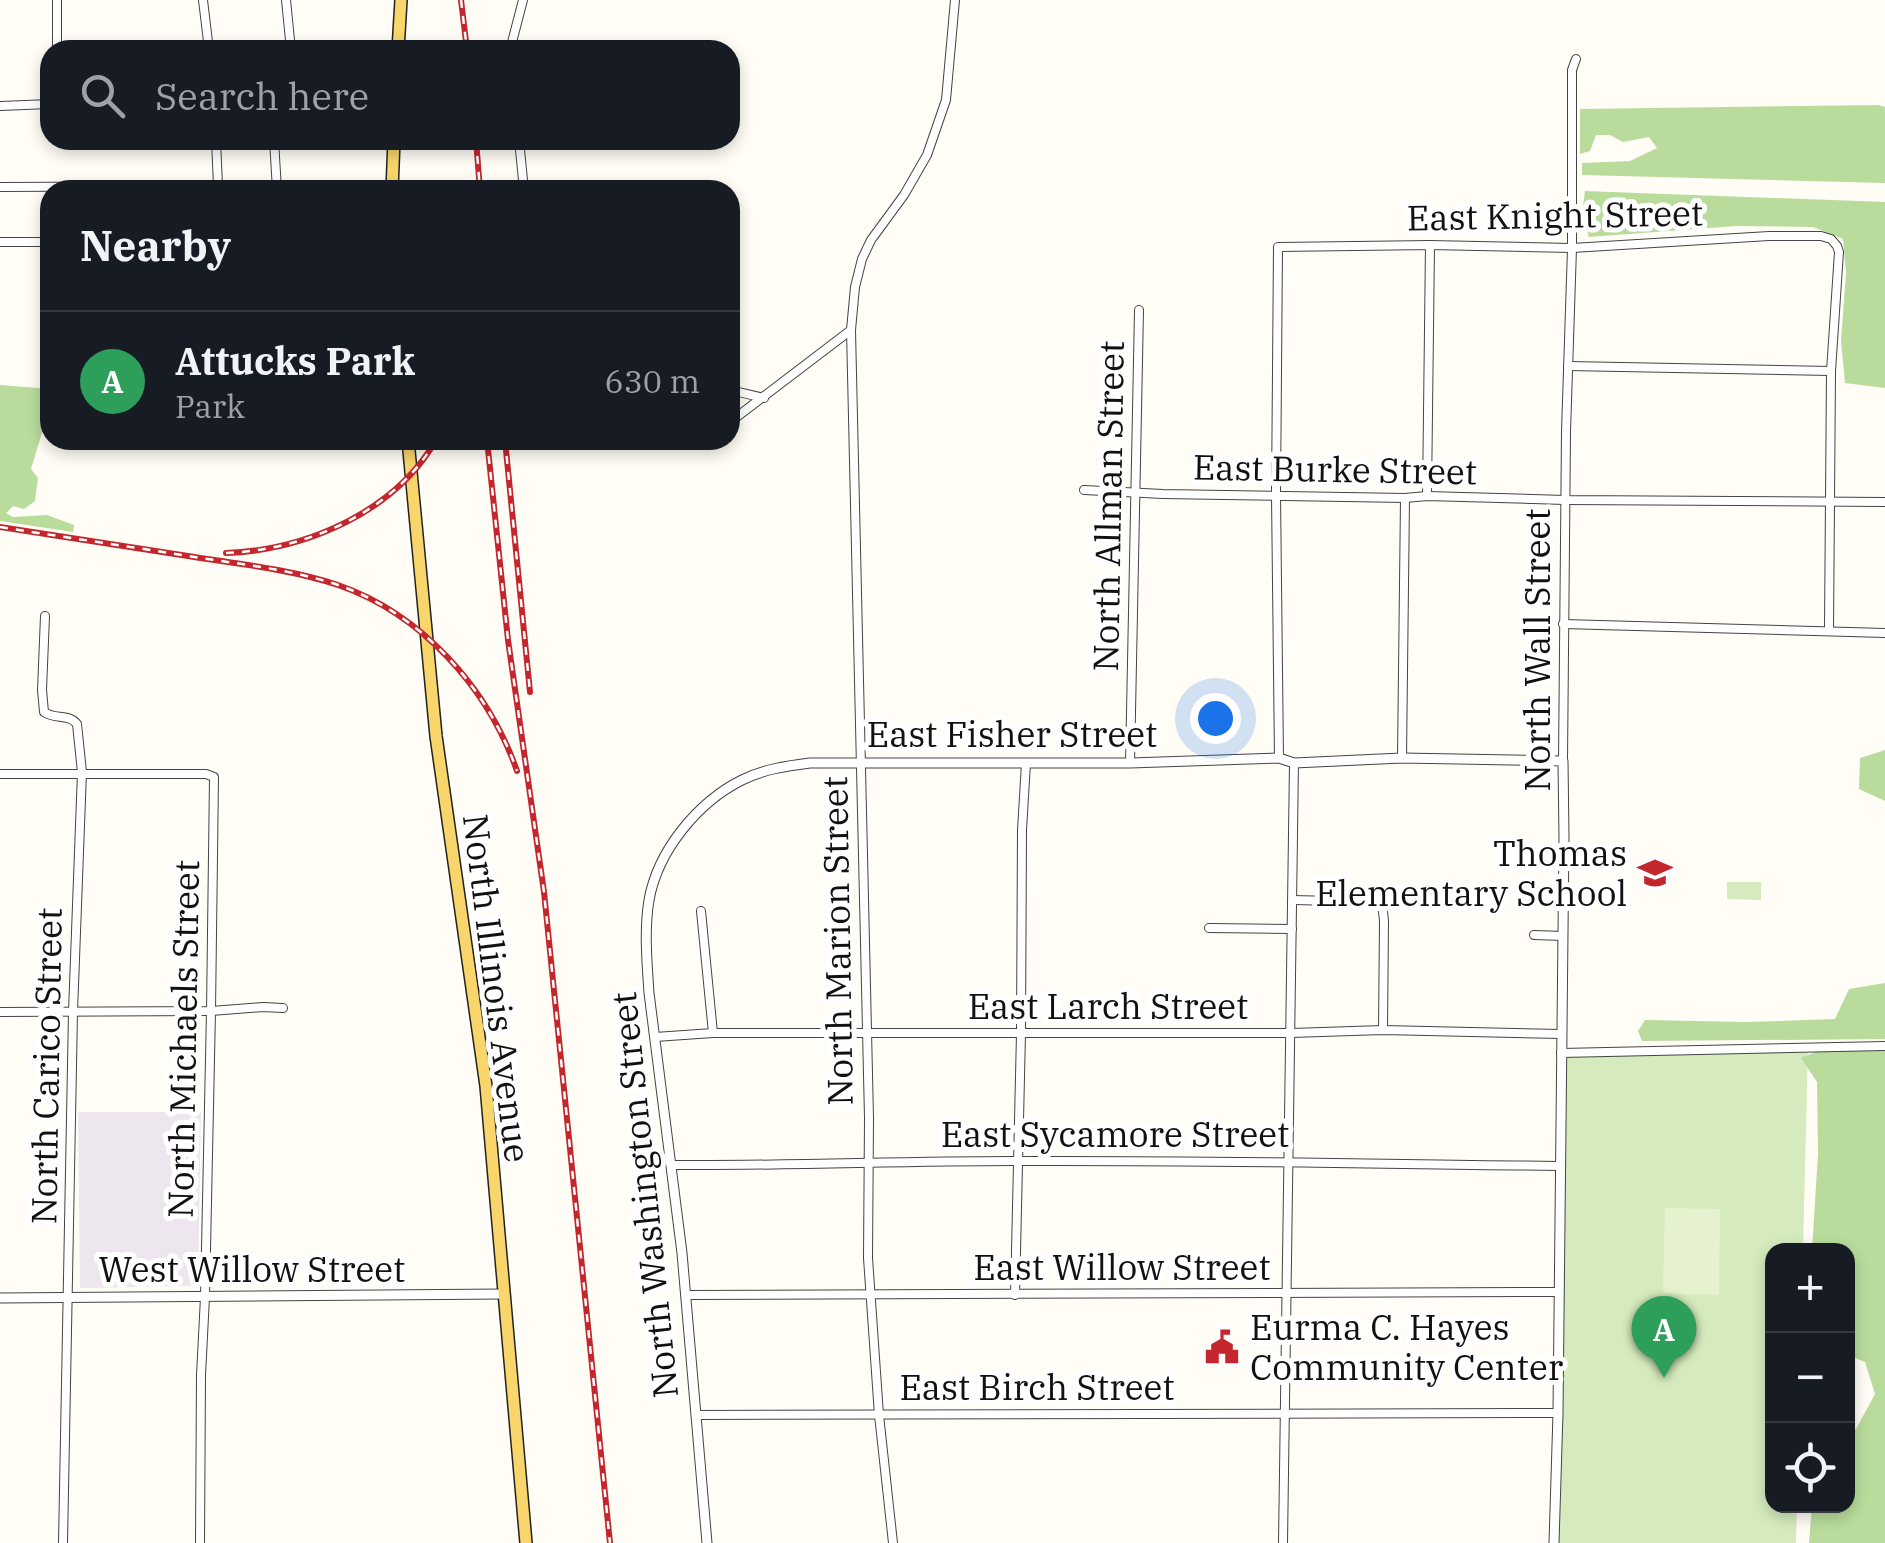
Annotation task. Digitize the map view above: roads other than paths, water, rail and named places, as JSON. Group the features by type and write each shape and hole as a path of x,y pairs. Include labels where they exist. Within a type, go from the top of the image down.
{"main road":[{"path":"399,40 401,0"},
{"path":"392,180 394,150"},
{"name":"North Illinois Avenue","path":"409,450 436,736 486,1086 526,1543"}],"street":[{"path":"56,40 57,0"},
{"path":"203,0 207,40"},
{"path":"286,0 290,40"},
{"path":"512,40 523,0"},
{"name":"North Marion Street","path":"893,1543 870,1296 851,330 862,259 927,155 946,100 955,0"},
{"name":"North Wall Street","path":"1554,1543 1565,500 1572,70 1576,58"},
{"path":"0,106 40,104"},
{"path":"216,150 218,180"},
{"path":"275,150 277,180"},
{"path":"519,150 523,180"},
{"path":"0,187 40,187"},
{"name":"East Knight Street","path":"1276,495 1278,247 1572,248 1822,236 1832,239 1839,252 1831,371"},
{"path":"0,242 40,242"},
{"path":"1427,496 1430,245"},
{"name":"North Allman Street","path":"1130,763 1139,310"},
{"path":"740,415 851,330"},
{"path":"1568,366 1831,371 1829,630"},
{"path":"740,392 764,398"},
{"name":"East Burke Street","path":"1084,490 1405,498 1885,502"},
{"path":"1276,495 1279,758"},
{"path":"1402,758 1405,498"},
{"name":"North Carico Street","path":"46,616 44,712 67,716 77,724 82,772 63,1543"},
{"path":"1564,624 1885,632"},
{"name":"East Fisher Street","path":"672,846 695,815 744,779 810,762 1563,760"},
{"path":"1015,1295 1026,763"},
{"path":"1283,1543 1294,763"},
{"path":"0,774 82,772"},
{"name":"North Michaels Street","path":"82,772 214,777 200,1543"},
{"name":"North Washington Street","path":"672,846 660,866 649,901 646,952 686,1295 708,1543"},
{"path":"1293,900 1380,904 1384,921 1382,1030"},
{"path":"701,911 714,1033"},
{"path":"1209,928 1292,929"},
{"path":"1534,935 1563,936"},
{"path":"0,1012 284,1008"},
{"name":"East Larch Street","path":"656,1037 714,1033 1382,1030 1561,1034"},
{"path":"1560,1053 1885,1046"},
{"name":"East Sycamore Street","path":"671,1165 1019,1161 1559,1166"},
{"name":"East Willow Street","path":"686,1295 1559,1292"},
{"name":"West Willow Street","path":"0,1298 504,1294"},
{"name":"East Birch Street","path":"696,1415 1558,1413"}],"railway":[{"path":"461,0 466,40"},
{"path":"477,150 479,180"},
{"path":"226,553 287,544 346,522 397,488 429,450"},
{"path":"488,450 508,640 544,892 610,1543"},
{"path":"506,450 530,692"},
{"path":"0,527 283,571 320,579 369,598 424,635 470,683 489,711 517,771"}],"place":[{"name":"Thomas Elementary School","path":"1655,873"},
{"name":"Eurma C. Hayes Community Center","path":"1222,1347"},
{"name":"Attucks Park","path":"1664,1378"}]}
